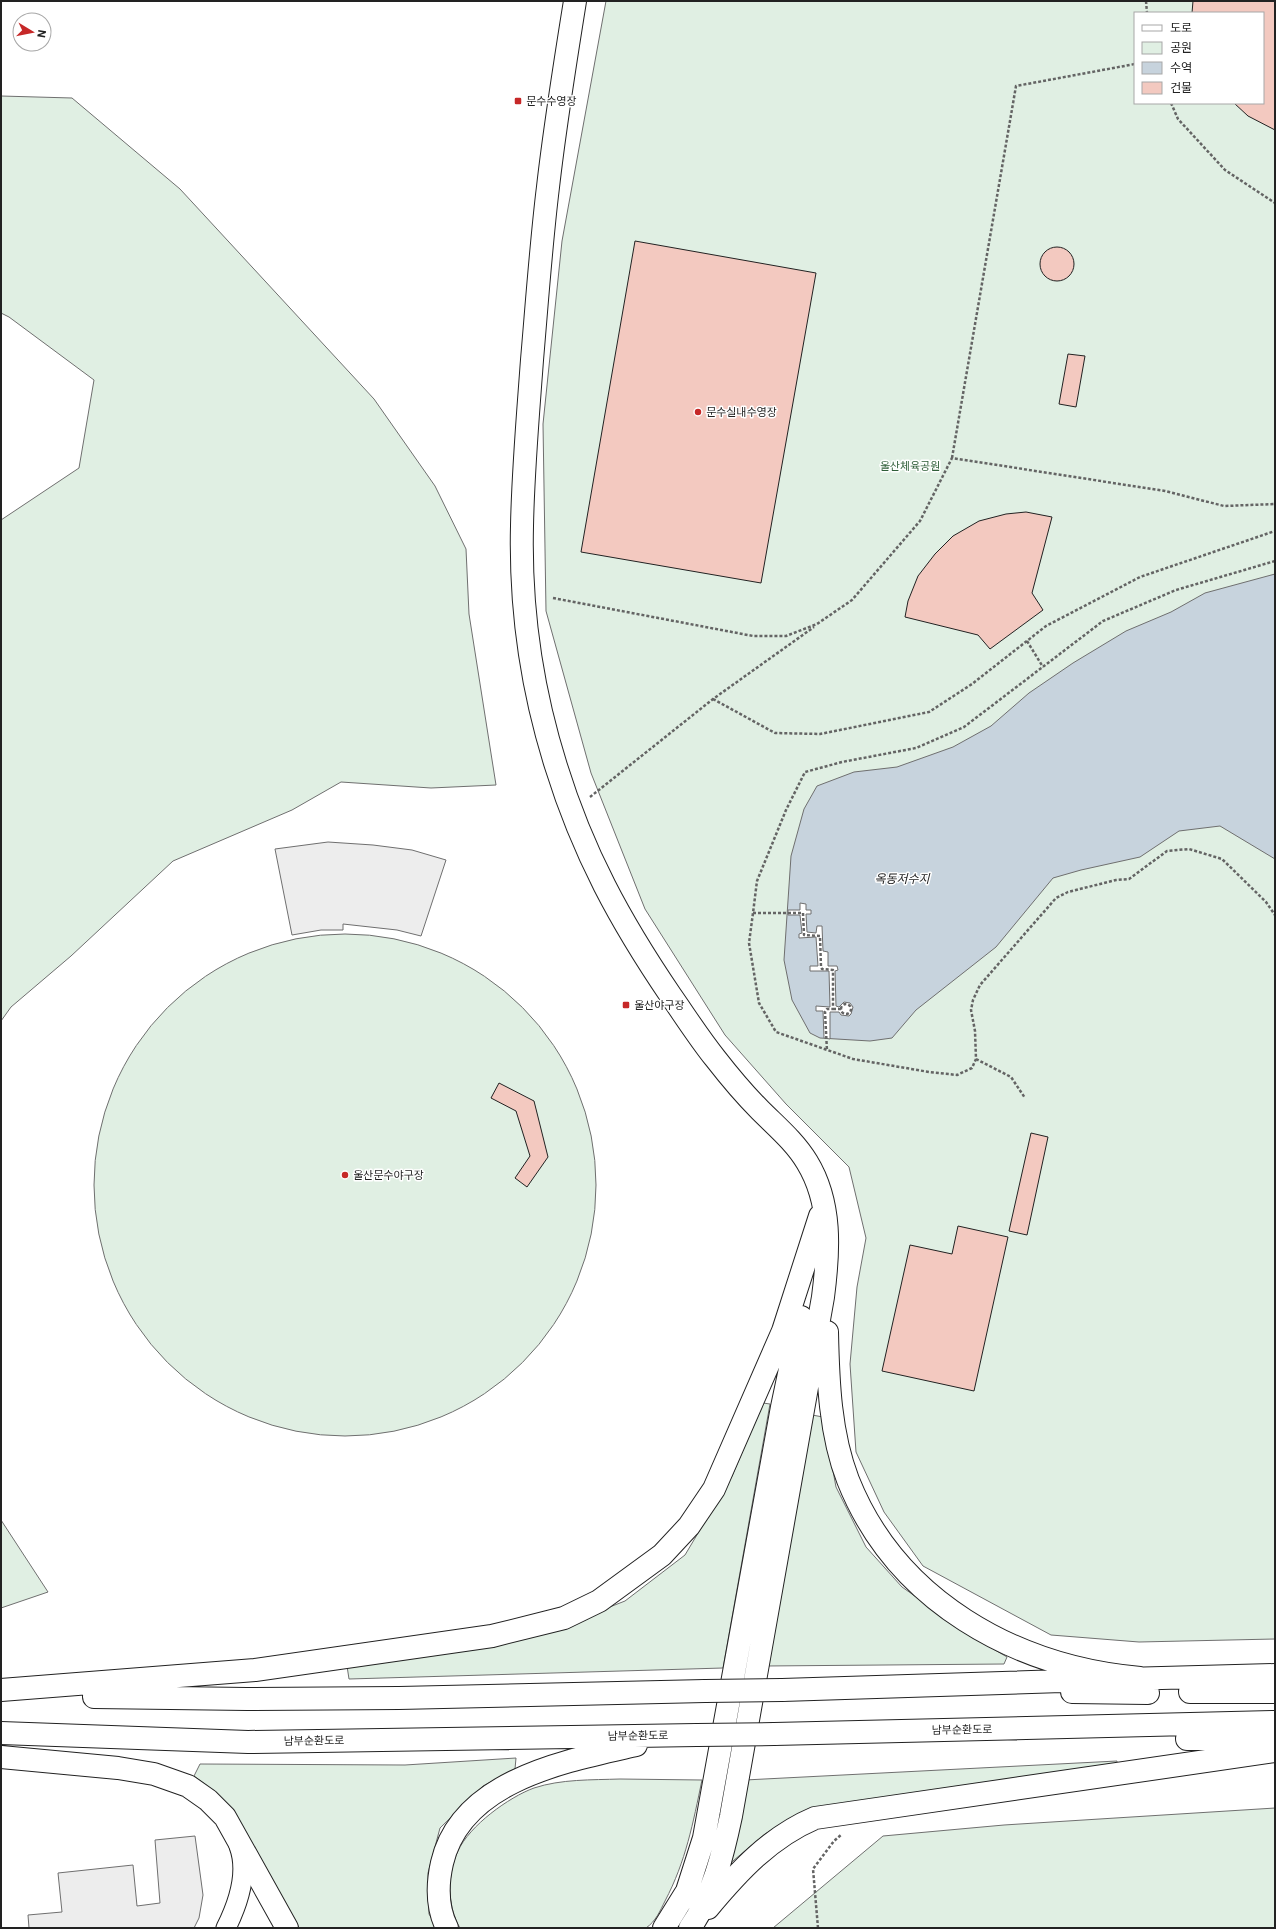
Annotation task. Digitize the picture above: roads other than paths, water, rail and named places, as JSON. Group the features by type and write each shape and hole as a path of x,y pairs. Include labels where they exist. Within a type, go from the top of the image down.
{"main road":[{"path":"575,1 548,186 523,479 522,530 526,625 533,668 555,762 568,801 594,864 613,904 637,946 711,1053 736,1084 789,1138 808,1163 820,1194 828,1226 828,1363 834,1427 848,1480 872,1528 886,1549 921,1588 966,1621 1020,1649 1068,1666 1113,1676 1140,1678"},
{"path":"664,1928 687,1890 704,1838 783,1400 816,1248 820,1216 820,1194"},
{"path":"1,1690 255,1670 492,1636 564,1618 599,1601 662,1555 689,1526 714,1489 783,1331 820,1216"},
{"path":"691,1928 708,1895 725,1844 828,1261"},
{"path":"1,1697 247,1699 399,1698 782,1690 1275,1675"},
{"path":"782,1690 1139,1693 1275,1692"},
{"name":"남부순환도로","path":"1,1733 248,1742 774,1734 1275,1722"},
{"path":"774,1734 1275,1740"},
{"path":"447,1928 438,1898 439,1874 444,1853 462,1821 475,1807 489,1796 509,1784 554,1766 636,1745 697,1735"},
{"path":"691,1928 752,1860 785,1833 815,1818 1275,1751"},
{"path":"1,1757 118,1768 154,1774 188,1786 208,1800 225,1817 288,1928"}],"lane":[{"path":"226,1928 233,1914 240,1892 243,1871 242,1854 235,1835"}],"water":[{"name":"옥동저수지","path":"1275,574 1275,859 1220,826 1179,831 1140,857 1081,870 1053,878 996,947 916,1010 892,1038 870,1041 820,1038 810,1033 792,1000 784,960 791,856 804,809 817,786 854,772 897,767 953,747 991,726 1029,693 1073,663 1126,631 1171,612 1205,593"}],"place":[{"name":"문수수영장","path":"518,101"},
{"name":"문수실내수영장","path":"698,412"},
{"name":"울산야구장","path":"626,1005"},
{"name":"울산문수야구장","path":"345,1175"}],"park label":[{"name":"울산체육공원","path":"910,466"}]}
